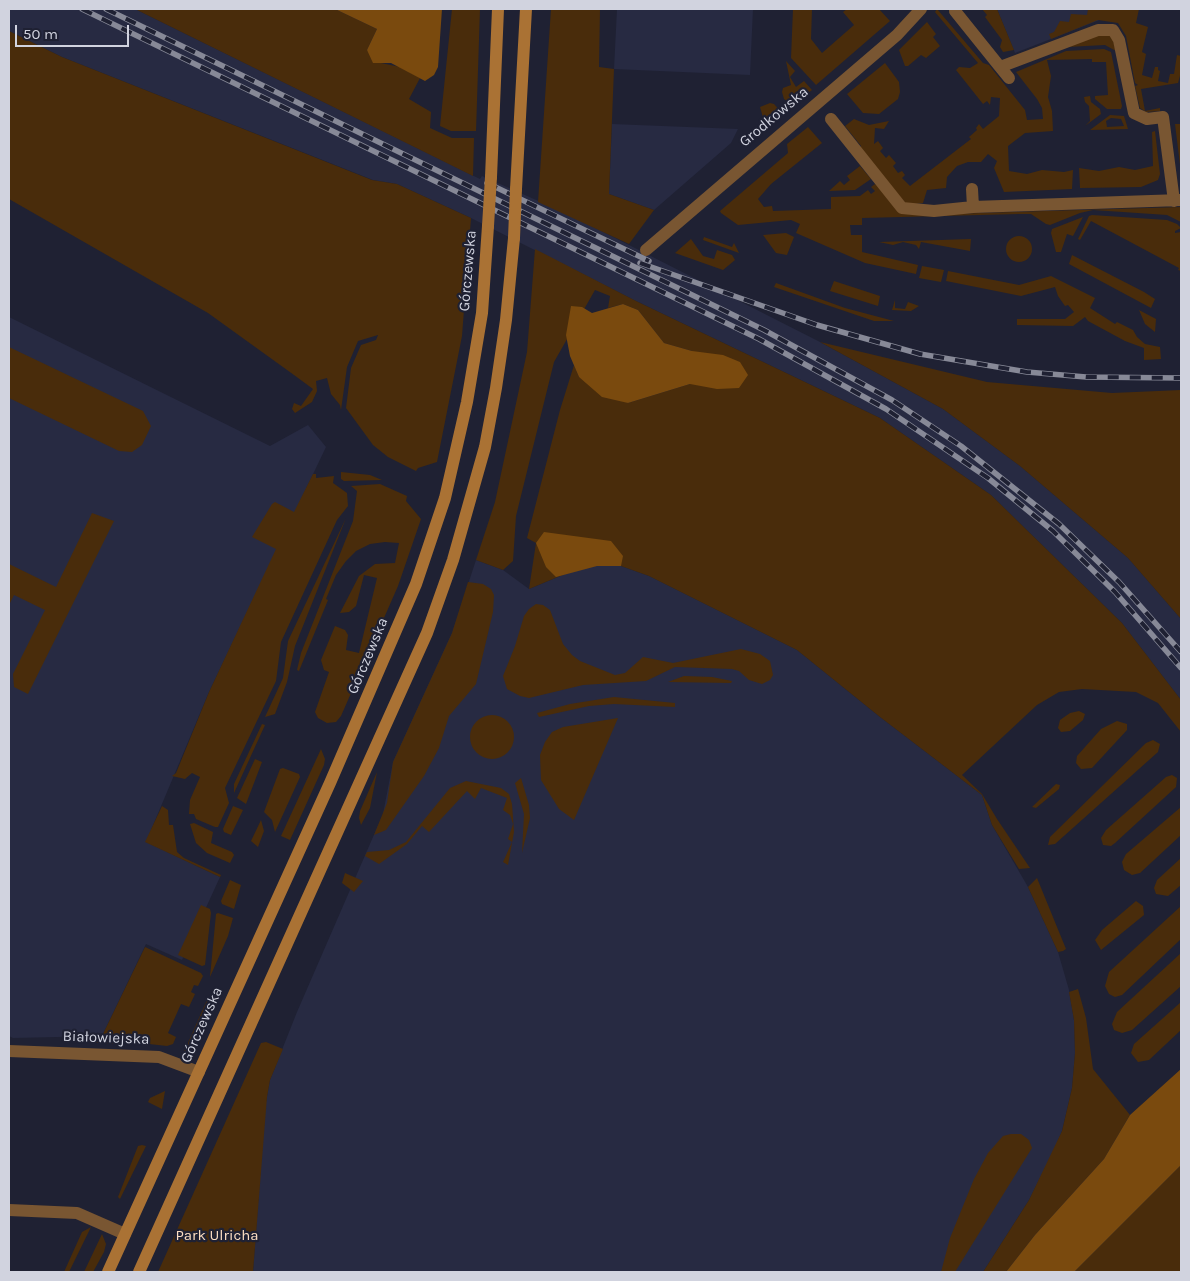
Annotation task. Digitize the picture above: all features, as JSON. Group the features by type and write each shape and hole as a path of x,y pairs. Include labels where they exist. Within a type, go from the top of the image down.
{"main road":[{"name":"Górczewska","path":"108,1272 392,644 430,545 445,498 467,402 482,313 491,177 498,9"},
{"path":"139,1272 427,633 453,560 485,447 506,320 514,238 526,9"}],"street":[{"name":"Grodkowska","path":"646,250 897,35 921,9"},
{"path":"956,11 1009,78"},
{"path":"831,119 902,208 934,211 972,207 1178,201 1166,117 1147,119 1134,113 1119,40 1113,30 1098,30 1000,67"},
{"path":"972,189 972,207"},
{"name":"Białowiejska","path":"9,1051 160,1057 199,1072"},
{"path":"9,1210 77,1213 125,1234"}],"shaded area":[{"path":"9,9 135,9 480,179 482,176 570,215 820,342 943,409 1020,466 1128,558 1181,619 1181,700 1122,623 991,495 880,418 636,301 471,218 397,184 373,180 62,57 9,31"},
{"path":"335,9 442,9 438,67 434,75 425,81 391,63 373,63 367,50 377,29"},
{"path":"617,9 753,9 750,75 614,69"},
{"path":"997,9 1125,9 1125,10 1015,53"},
{"path":"612,124 738,129 731,143 654,210 609,194"},
{"path":"623,304 638,310 664,343 692,351 723,355 740,362 748,375 739,388 717,389 690,384 628,403 602,397 579,377 570,356 566,335 571,306 582,307 592,313"},
{"path":"9,317 270,446 308,425 326,447 209,692 146,842 220,877 182,960 146,944 102,1036 13,1038 9,1036"},
{"path":"544,532 611,541 623,556 621,566 597,566 556,577 546,567 536,543"},
{"path":"476,560 503,570 529,589 572,571 593,566 621,566 649,576 797,650 880,717 982,795 992,825 1028,887 1058,952 1069,990 1074,1020 1075,1053 1072,1088 1062,1131 1029,1200 983,1272 253,1272 265,1107 270,1080 297,1012 383,814 393,762 452,633"},
{"path":"1181,1069 1181,1165 1074,1272 1006,1272 1035,1235 1104,1159 1130,1115"}],"green space":[{"path":"135,9 335,9 377,29 367,50 381,63 400,67 420,78 409,99 431,112 430,128 452,138 474,138 473,176"},
{"path":"452,9 480,9 476,131 451,131 440,126"},
{"path":"551,9 600,9 599,67 614,69 609,194 654,210 629,244 538,202"},
{"path":"793,9 812,9 811,39 822,53 854,25 843,12 847,9 879,9 890,21 816,85 791,58"},
{"path":"937,9 983,63 989,65 1025,110 1027,120 1043,119 1042,108 1016,72 1066,51 1104,49 1111,52 1122,106 1121,109 1107,109 1095,99 1095,96 1108,95 1106,62 1092,62 1092,59 1047,60 1051,76 1048,97 1052,111 1053,131 1025,133 1008,146 1009,171 1027,174 1042,170 1064,172 1073,170 1072,189 1004,192 994,168 997,161 988,154 981,162 968,162 957,166 947,177 946,188 927,190 923,203 907,205 861,152 861,146 845,126 854,119 869,125 889,121 884,129 875,128 874,144 878,141 883,148 880,151 886,158 889,155 896,163 893,166 898,173 902,171 905,175 902,178 910,186 971,139 969,137 977,130 976,128 979,124 983,129 999,116 1000,98 991,97 990,105 987,101 983,104 956,70 959,67 970,68 978,63 935,12"},
{"path":"982,9 997,9 1014,50 1003,52 1000,47 1002,40 985,17 987,15"},
{"path":"1088,9 1139,9 1136,23 1148,27 1142,52 1146,54 1142,75 1152,78 1155,67 1158,67 1160,71 1158,81 1168,83 1170,74 1174,74 1177,55 1181,56 1181,72 1178,83 1141,89 1145,111 1160,108 1160,111 1146,112 1140,108 1135,86 1138,85 1135,83 1126,36 1118,23 1098,20 1051,39 1049,34 1054,32 1060,21 1069,22 1071,14 1087,15"},
{"path":"927,22 936,34 933,37 940,46 926,58 921,55 908,66 905,66 899,50"},
{"path":"9,31 62,57 372,180 397,184 471,218 462,336 437,462 418,468 416,471 388,457 373,445 346,408 351,368 361,345 376,340 378,335 358,341 347,367 341,410 340,405 331,394 327,378 316,381 317,391 312,402 295,413 292,409 294,403 301,406 313,389 208,313 9,199"},
{"path":"1098,35 1110,36 1116,51 1105,45 1067,47"},
{"path":"786,61 795,71 790,77 796,87 804,81 812,90 793,105 784,99 782,92 783,88 791,85"},
{"path":"885,63 899,82 900,92 898,99 879,114 863,113 847,94"},
{"path":"1090,96 1091,102 1100,109 1101,114 1085,126 1090,121 1089,106 1085,102 1084,97"},
{"path":"770,103 774,104 783,114 769,126 764,121 760,107"},
{"path":"1110,115 1124,116 1128,129 1090,130","holes":["1111,118 1121,119 1124,126 1107,127 1106,121"]},
{"path":"1175,124 1181,124 1181,173"},
{"path":"808,127 822,143 771,184 758,199 764,207 772,206 773,211 831,209 831,197 860,196 868,190 871,194 875,191 871,187 875,184 911,215 1181,207 1181,222 1167,215 1093,210 1050,225 1031,214 1020,214 862,218 862,225 850,225 851,235 862,235 862,252 918,265 916,274 865,263 796,233 800,224 791,220 738,225 721,213 720,211 788,153 787,144"},
{"path":"1155,131 1160,174 1158,180 1141,187 1080,188 1079,168 1099,171 1119,167 1135,170 1153,166 1152,132"},
{"path":"860,166 871,179 855,190 829,191 840,181 844,185 850,180 847,176"},
{"path":"1089,216 1167,220 1177,224 1181,228 1175,231 1175,233 1181,232 1181,271 1178,270 1179,268 1091,221 1080,240 1078,239"},
{"path":"1083,217 1073,236 1067,234 1061,252 1056,252 1051,233 1052,229"},
{"path":"786,233 794,237 787,255 776,253 763,235"},
{"path":"1019,236 1028,240 1032,249 1028,258 1019,262 1010,258 1006,249 1010,240"},
{"path":"704,237 732,247 734,243 739,253 703,240"},
{"path":"691,239 703,256 714,259 717,250 732,255 735,260 723,270 675,253"},
{"path":"971,239 970,251 921,242 919,249 916,245 903,242 893,245 879,242"},
{"path":"535,249 636,301 880,418 991,495 1122,623 1181,700 1181,732 1158,703 1136,692 1082,689 1059,692 1037,705 962,775 982,794 1030,868 1019,869 992,825 982,795 880,717 797,650 649,576 621,566 593,566 572,571 529,589 536,543 527,538 560,410 574,365 579,377 628,403 690,384 692,351 664,343 638,310 623,304 608,308 610,296 595,290 554,362 516,516 513,561 503,570 476,560 495,502 527,352"},
{"path":"1072,255 1155,299 1151,308 1069,264"},
{"path":"922,266 944,270 941,282 919,278"},
{"path":"948,271 1019,285 1051,276 1095,298 1090,308 1115,324 1117,322 1133,330 1137,337 1145,344 1160,347 1161,359 1144,360 1144,348 1125,341 1088,321 1085,317 1073,326 1017,325 1017,319 1065,319 1074,312 1068,305 1065,306 1058,296 1055,287 1021,296 946,281"},
{"path":"834,281 880,296 878,306 830,291"},
{"path":"776,283 845,308 894,321 874,321 774,287"},
{"path":"895,300 895,308 905,309 908,302 919,306 911,311 892,310"},
{"path":"1139,310 1156,319 1155,332 1145,324"},
{"path":"820,342 987,382 1112,393 1181,390 1181,619 1128,558 1020,466 943,409"},
{"path":"9,347 143,411 151,426 142,445 132,452 119,451 9,398"},
{"path":"341,472 370,475 382,480 344,481 341,479"},
{"path":"313,474 316,474 316,478 334,476 333,483 347,493 348,506 337,520 281,642 276,681 225,788 229,803 218,827 215,827 196,819 194,814 189,814 190,800 200,777 192,773 185,779 172,776 176,773 209,692 276,549 252,537 275,502 294,512"},
{"path":"380,484 407,496 406,501 421,519 398,586 341,716 336,722 327,723 318,718 315,712 329,672 324,670 321,660 335,626 345,630 348,635 346,650 359,653 377,578 364,575 356,606 349,612 340,613 359,576 375,564 395,563 399,543 370,544 356,551 346,561 336,575 326,599 328,600 299,671 297,670 301,653 353,521 357,491 351,486"},
{"path":"92,513 114,521 28,694 14,687 13,674 45,610 14,595 9,605 9,564 56,587"},
{"path":"346,518 295,646 287,682 275,714 265,717 283,678 288,641"},
{"path":"468,582 483,584 491,589 494,595 493,612 476,684 449,716 439,748 424,776 386,830 374,835 387,803 393,762 452,633"},
{"path":"536,604 543,605 550,610 563,644 572,655 580,661 615,675 625,673 643,657 673,663 741,649 760,654 770,661 773,675 770,680 762,684 749,680 739,671 732,669 675,667 646,681 583,685 529,698 520,696 507,689 503,676 524,616"},
{"path":"684,676 712,677 732,681 731,683 668,682"},
{"path":"614,697 675,703 675,707 614,704 589,706 539,717 537,713 570,704"},
{"path":"1079,711 1085,714 1083,720 1070,731 1061,732 1058,728 1060,720 1070,713"},
{"path":"492,715 504,719 510,725 514,737 510,749 504,755 492,759 480,755 474,749 470,737 474,725 480,719"},
{"path":"618,718 574,820 559,809 541,780 540,755 545,742 552,732 563,727"},
{"path":"1117,721 1127,724 1127,730 1092,768 1081,769 1076,763 1077,756 1101,729"},
{"path":"262,724 265,725 234,793 234,784"},
{"path":"1153,740 1160,744 1158,752 1055,844 1048,845 1050,837 1146,743"},
{"path":"321,749 325,759 324,765 290,840 281,836"},
{"path":"255,759 262,762 246,804 237,798"},
{"path":"283,768 299,774 300,777 275,832 272,820 264,812 280,769"},
{"path":"377,772 370,808 361,825 360,811"},
{"path":"1172,775 1177,778 1176,787 1115,843 1111,846 1103,845 1101,838 1106,830 1166,777"},
{"path":"521,778 529,805 530,818 522,853 524,814 515,783"},
{"path":"466,781 501,788 509,794 512,804 514,832 508,865 503,862 512,842 508,839 513,824 510,815 503,810 507,798 481,788 475,799 467,791 429,832 422,826 407,844 379,864 365,856 367,852 389,850 406,842 450,788"},
{"path":"1056,784 1060,785 1059,789 1036,808 1032,807"},
{"path":"162,806 168,810 169,825 173,825 177,852 184,858 221,875 220,877 145,842"},
{"path":"233,806 243,810 231,835 224,832 223,829"},
{"path":"1181,807 1181,835 1140,873 1132,875 1124,870 1122,862 1126,854"},
{"path":"261,820 264,831 258,847 251,841"},
{"path":"194,823 213,832 211,843 232,852 234,855 230,863 207,853 196,843 190,824"},
{"path":"1181,858 1181,885 1168,896 1156,894 1154,888 1157,880"},
{"path":"345,873 363,881 354,892 342,883"},
{"path":"1037,878 1066,949 1063,951 1058,952 1028,887"},
{"path":"230,880 241,885 234,909 222,904 221,901"},
{"path":"1136,901 1143,906 1144,915 1101,950 1095,940 1102,930"},
{"path":"201,905 210,909 211,913 205,965 202,966 178,955"},
{"path":"1181,906 1181,939 1122,995 1115,997 1109,994 1105,986 1109,972"},
{"path":"216,914 233,918 228,936 210,977"},
{"path":"145,947 201,973 203,976 198,986 194,985 191,992 195,994 189,1007 181,1004 168,1033 176,1037 173,1044 167,1046 140,1043 136,1041 136,1034 122,1035 121,1044 75,1042 76,1037 102,1036"},
{"path":"1181,953 1181,986 1132,1030 1122,1033 1114,1030 1112,1024 1117,1012"},
{"path":"1078,989 1086,1018 1093,1069 1130,1115 1104,1159 1035,1235 1006,1272 983,1272 1029,1200 1062,1131 1072,1088 1075,1053 1074,1020 1069,992"},
{"path":"207,1000 216,1004 195,1049 183,1054"},
{"path":"1181,1002 1181,1030 1149,1060 1138,1062 1131,1053 1134,1044"},
{"name":"Park Ulricha","path":"266,1042 283,1049 270,1080 267,1097 253,1272 158,1272 261,1043"},
{"path":"165,1091 162,1109 148,1102 150,1098"},
{"path":"1021,1134 1029,1140 1032,1148 955,1272 941,1272 950,1238 974,1179 988,1153 1003,1136"},
{"path":"138,1146 146,1146 120,1199 118,1197"},
{"path":"1181,1165 1181,1272 1074,1272"},
{"path":"91,1227 69,1272 64,1272 82,1232"},
{"path":"102,1234 106,1244 104,1252 93,1272 84,1272"}],"railway":[{"path":"82,9 759,339 886,409 988,478 1053,531 1115,592 1181,668"},
{"path":"106,9 764,330 892,400 961,446 1059,524 1119,582 1181,652"},
{"path":"487,183 649,261"},
{"path":"640,263 817,325 920,354 1027,372 1086,377 1181,378"}]}
